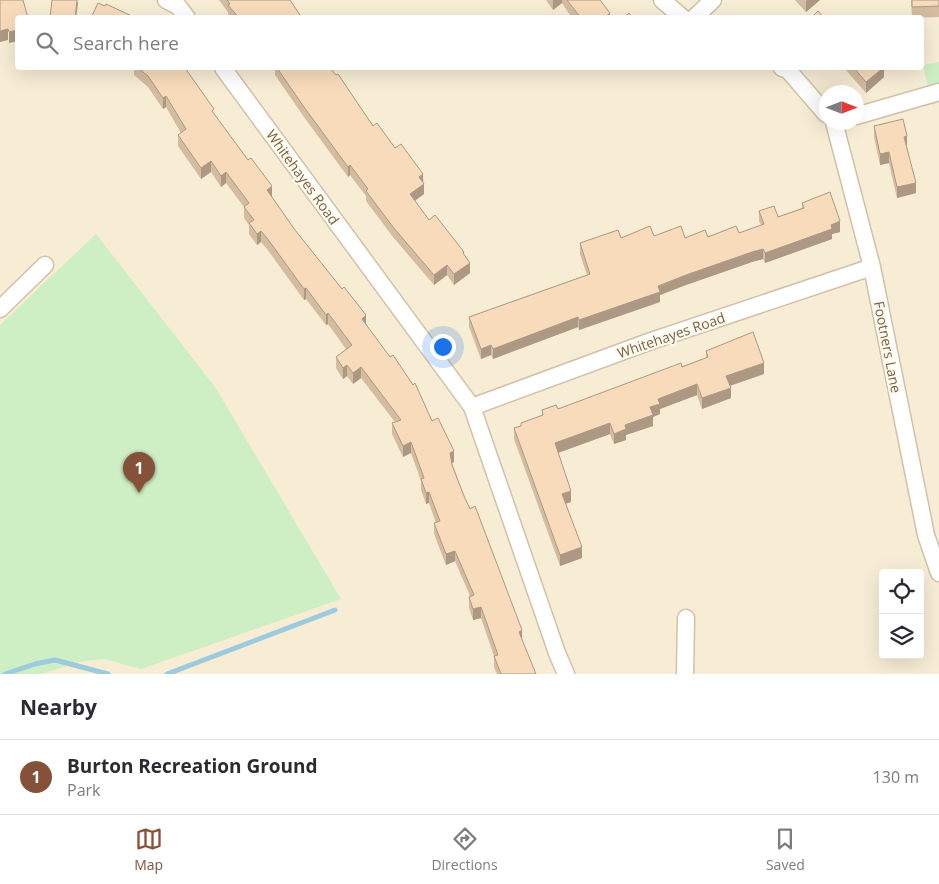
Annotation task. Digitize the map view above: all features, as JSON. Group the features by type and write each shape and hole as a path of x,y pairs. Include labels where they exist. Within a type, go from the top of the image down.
{"street":[{"path":"662,0 680,15"},
{"path":"697,15 713,0"},
{"name":"Whitehayes Road","path":"225,70 472,407 557,653 566,674"},
{"path":"788,70 819,106"},
{"path":"864,114 939,92"},
{"name":"Footners Lane","path":"836,130 872,267 926,535 939,573"},
{"path":"0,309 45,265"},
{"name":"Whitehayes Road","path":"472,407 651,341 872,267"},
{"path":"685,674 686,618"}],"shaded area":[{"path":"0,0 939,0 939,674 0,674"}],"green space":[{"path":"939,62 939,102 932,105 924,69 924,65"},
{"path":"96,234 215,387 341,599 141,669 104,659 83,661 41,674 0,674 0,325"}],"building":[{"path":"0,0 23,0 27,15 15,15 15,31 9,32 8,29 0,31"},
{"path":"52,0 77,0 75,15 50,15"},
{"path":"227,0 290,0 300,15 236,15 228,5 230,4"},
{"path":"567,0 600,0 610,13 608,15 579,15"},
{"path":"912,0 939,0 939,6 912,7"},
{"path":"98,3 105,6 106,4 130,15 92,15"},
{"path":"140,70 186,70 214,109 212,111 248,160 251,158 272,186 267,190 295,230 342,289 344,287 366,315 362,319 390,357 393,355 413,385 415,383 432,421 438,418 454,451 450,453 452,465 470,509 475,506 522,630 519,632 536,674 501,674 494,656 498,655 481,607 473,609 469,597 474,595 455,551 446,554 434,523 440,521 429,492 426,493 421,479 424,478 411,442 403,446 392,423 401,420 361,367 353,373 347,365 343,368 336,357 352,345 328,313 326,315 306,288 304,289 267,238 261,231 257,234 249,223 254,220 244,207 249,203 226,172 221,176 211,161 201,168 178,135 186,129 166,96 163,98 148,76"},
{"path":"278,70 332,70 336,75 338,74 373,126 377,123 395,148 401,144 423,174 419,177 424,184 410,194 429,220 435,215 464,252 470,263 454,274 447,265 434,275 393,227 366,191 368,189 350,165 348,167"},
{"path":"856,70 881,70 866,82"},
{"path":"903,119 907,136 904,137 916,183 897,187 889,152 880,154 874,126"},
{"path":"830,192 840,221 831,225 832,229 765,253 763,249 752,252 686,275 658,286 660,292 579,320 578,317 493,349 491,345 481,349 469,317 590,274 580,243 618,230 621,238 650,226 654,236 681,226 685,238 705,230 708,237 736,226 739,233 764,224 759,211 774,206 778,217 804,208 802,203"},
{"path":"753,332 764,363 726,376 731,388 702,398 697,384 658,399 660,404 650,407 653,415 625,425 626,429 614,434 610,423 555,443 571,491 562,494 582,547 560,555 514,428 521,426 521,423 543,415 542,410 556,405 558,409 681,363 682,367 708,357 706,351"}],"waterway":[{"path":"167,674 335,610"},
{"path":"5,674 35,664 55,660 108,674"}],"place":[{"name":"Burton Recreation Ground","path":"139,493"}]}
